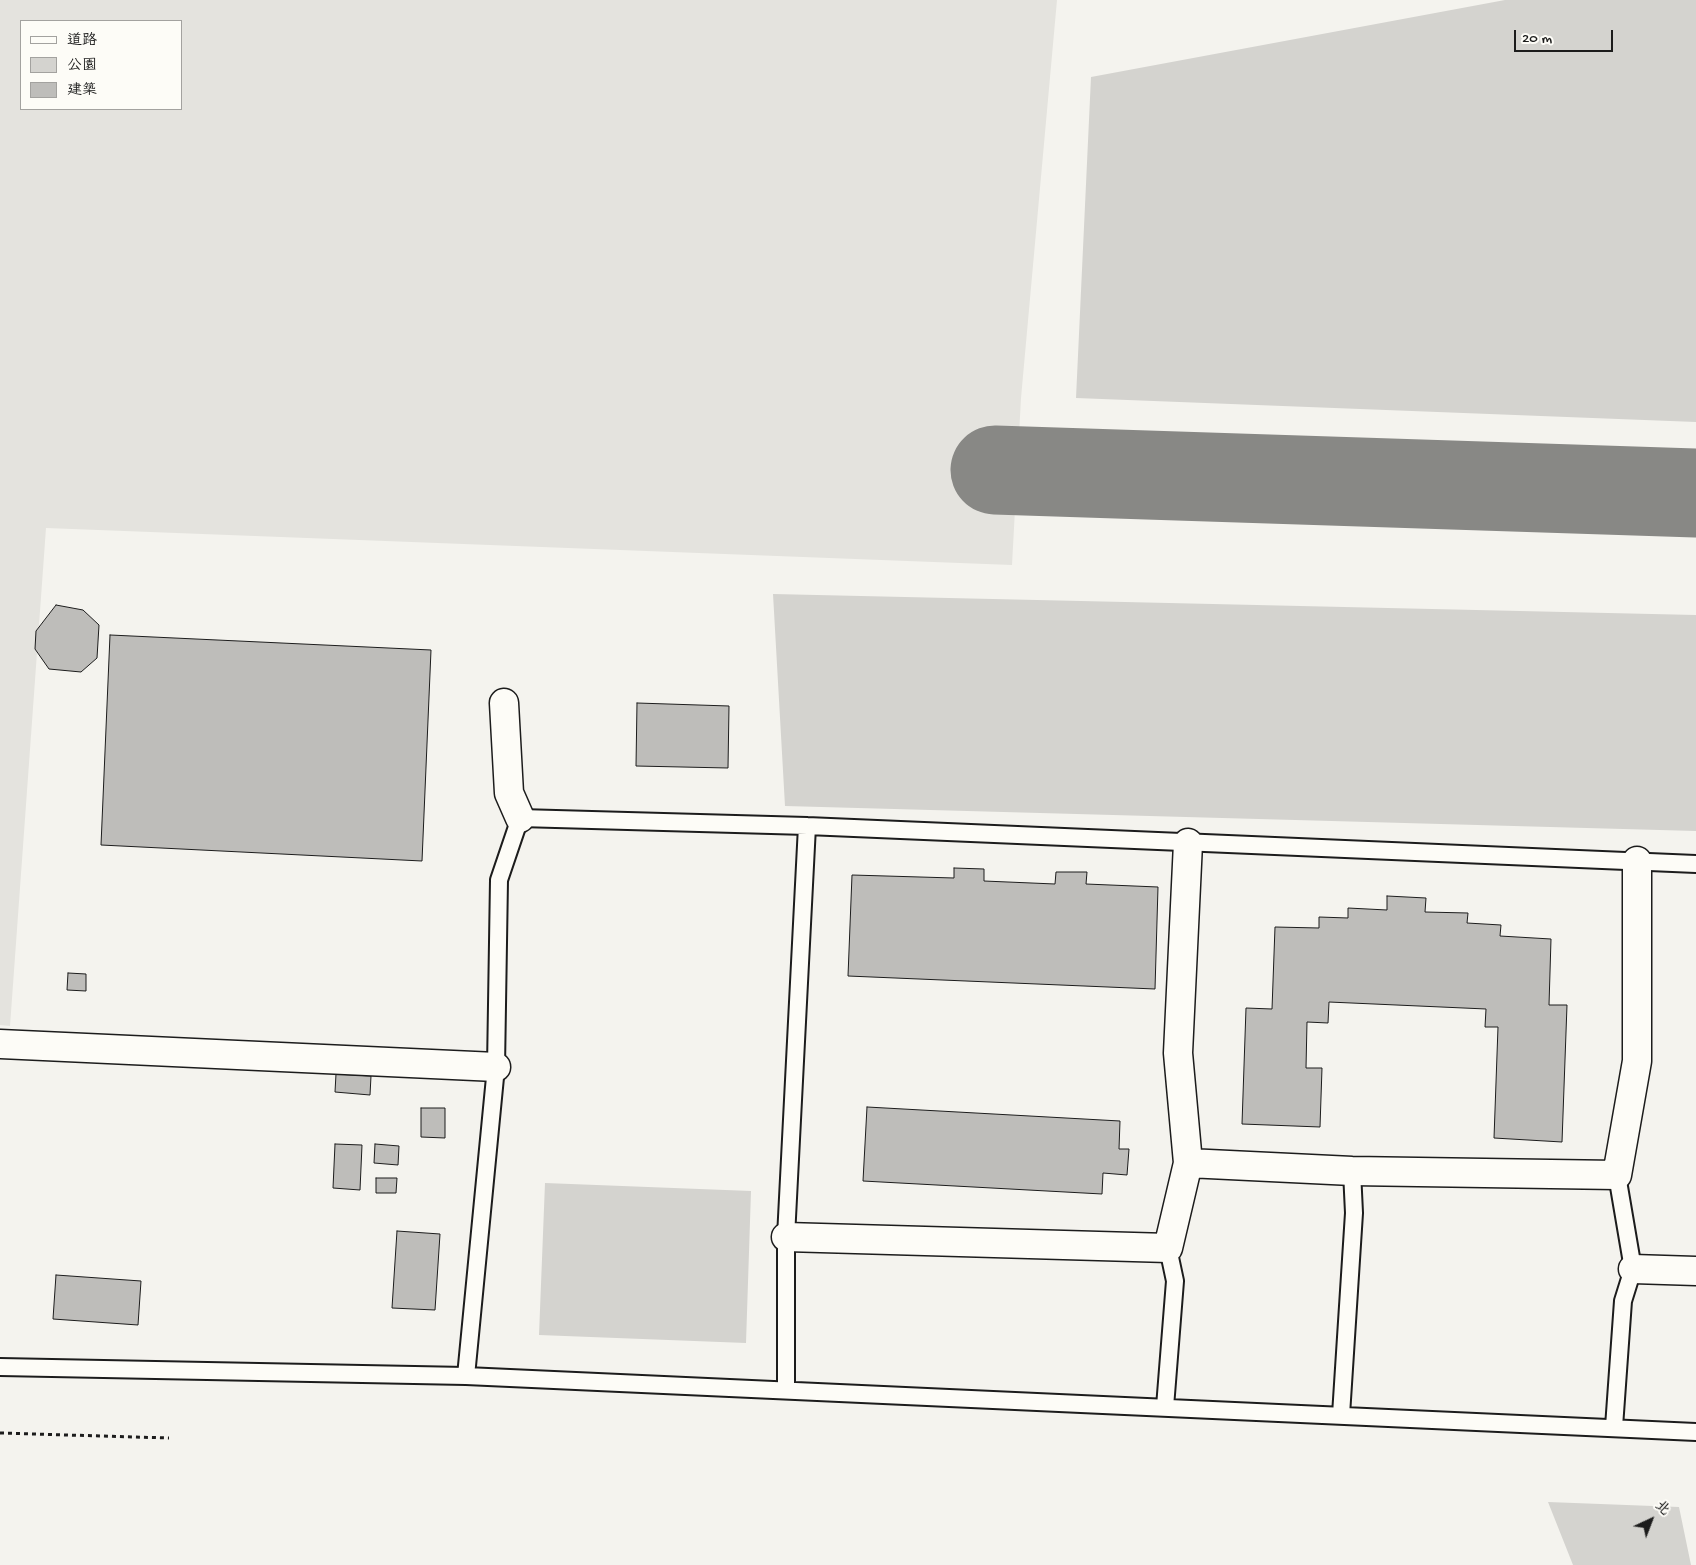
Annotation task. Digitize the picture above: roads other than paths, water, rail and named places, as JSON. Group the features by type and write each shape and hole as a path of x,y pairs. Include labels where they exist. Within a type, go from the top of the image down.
{"street":[{"path":"504,702 509,793 520,818"},
{"path":"786,1237 1168,1248 1188,1162 1178,1053 1188,842"},
{"path":"1188,1162 1352,1171 1617,1176 1638,1061 1638,861"},
{"path":"0,1044 496,1067"},
{"path":"1633,1270 1696,1271"}],"lane":[{"path":"466,1376 496,1067 499,880 520,818 807,826 1696,864"},
{"path":"786,1390 786,1237 807,826"},
{"path":"1341,1415 1354,1213 1352,1171"},
{"path":"1614,1427 1623,1301 1633,1270 1617,1176"},
{"path":"1166,1407 1175,1281 1168,1248"},
{"path":"0,1367 466,1376 1696,1432"}]}
